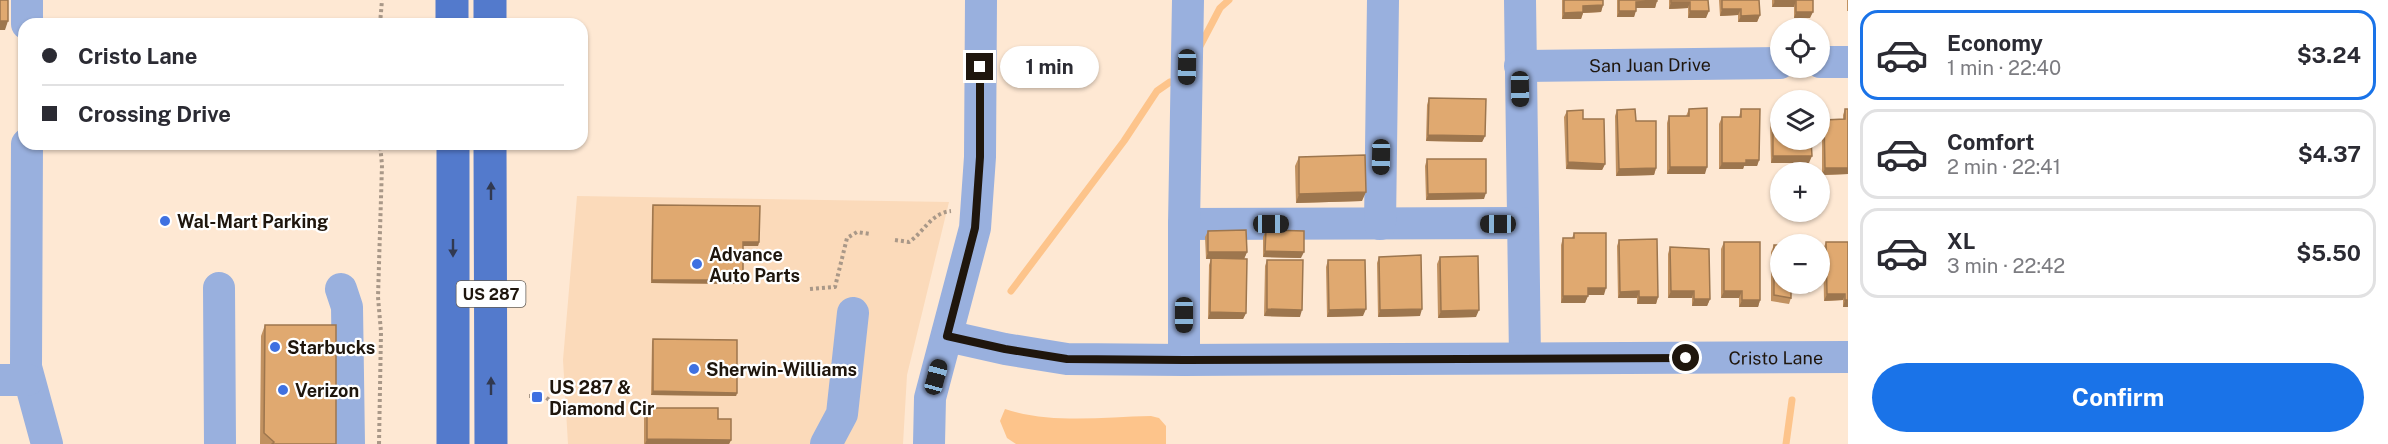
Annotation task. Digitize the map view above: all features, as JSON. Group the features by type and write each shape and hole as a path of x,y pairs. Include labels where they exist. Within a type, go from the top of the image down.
{"main road":[{"path":"452,0 452,18"},
{"path":"490,0 490,18"},
{"name":"US 287","path":"453,150 453,444"},
{"name":"US 287","path":"490,150 491,444"}],"street":[{"path":"27,0 27,18"},
{"path":"929,444 930,398 975,228 980,157 981,0"},
{"path":"1184,360 1188,0"},
{"path":"1380,224 1383,0"},
{"path":"947,336 1005,349 1067,359 1525,358 1520,0"},
{"path":"1830,62 1848,62"},
{"name":"San Juan Drive","path":"1520,66 1770,63"},
{"path":"27,150 26,367 14,380 47,444"},
{"path":"1184,224 1522,223"},
{"path":"219,288 220,444"},
{"path":"341,289 347,307 349,444"},
{"path":"826,444 842,414 854,313"},
{"name":"Cristo Lane","path":"1525,358 1848,357"}],"path":[{"path":"380,18 382,0"},
{"path":"379,444 381,150"},
{"path":"895,240 909,242 937,214 954,210"},
{"path":"810,289 835,287 847,238 857,232 870,234"},
{"path":"529,396 544,396 559,407 593,407"}],"shaded area":[{"path":"577,196 949,202 907,375 903,444 568,444 563,360"},
{"path":"1005,409 1022,414 1058,418 1151,416 1159,418 1166,426 1166,444 1016,444 1007,438 1000,421"}],"building":[{"path":"0,0 8,0 8,21 0,21"},
{"path":"1564,0 1603,0 1603,5 1583,6 1583,12 1564,13"},
{"path":"1619,0 1657,1 1636,2 1636,11 1619,11"},
{"path":"1671,0 1708,0 1709,11 1690,11 1690,2 1671,2"},
{"path":"1722,0 1759,0 1760,15 1741,16 1741,9 1722,9"},
{"path":"1796,0 1813,0 1813,12 1796,12"},
{"path":"1429,98 1486,99 1485,136 1428,135"},
{"path":"1707,108 1707,167 1670,167 1669,116 1689,116 1689,109"},
{"path":"1635,109 1636,121 1656,121 1656,168 1619,169 1617,110"},
{"path":"1741,109 1760,109 1759,160 1746,160 1746,163 1722,163 1722,117 1741,117"},
{"path":"1845,109 1848,109 1848,168 1830,168 1830,162 1825,162 1825,150 1830,150 1830,120 1845,119"},
{"path":"1583,110 1583,119 1604,119 1605,164 1568,162 1567,111"},
{"path":"1773,150 1812,150 1812,156 1773,156"},
{"path":"1365,155 1366,192 1299,194 1299,157"},
{"path":"1427,159 1486,159 1486,193 1428,194"},
{"name":"Advance Auto Parts","path":"653,205 760,206 759,242 743,242 743,280 652,280"},
{"path":"1246,230 1247,252 1208,252 1208,231"},
{"path":"1266,230 1304,231 1304,252 1265,251"},
{"path":"1574,233 1606,233 1606,288 1588,288 1588,296 1563,296 1563,238 1574,238"},
{"path":"1657,239 1658,297 1639,297 1639,291 1620,292 1619,240"},
{"path":"1724,242 1760,242 1760,300 1742,300 1742,291 1724,291"},
{"path":"1830,242 1848,242 1848,300 1845,300 1845,294 1830,294"},
{"path":"1670,247 1709,249 1710,299 1694,299 1694,291 1671,291"},
{"path":"1421,255 1422,309 1380,310 1379,257"},
{"path":"1478,256 1479,310 1441,311 1440,257"},
{"path":"1211,258 1247,259 1246,313 1210,312"},
{"path":"1267,260 1303,260 1302,310 1267,309"},
{"path":"1328,260 1365,260 1366,309 1329,310"},
{"path":"1791,294 1791,298 1774,295"},
{"path":"265,325 336,325 336,444 272,444 274,442 264,433"},
{"name":"Sherwin-Williams","path":"653,339 737,340 737,393 653,391"},
{"path":"647,408 718,408 718,419 731,419 731,440 647,439"}],"waterway":[{"path":"1199,48 1220,8 1229,0"},
{"path":"1011,291 1124,141 1157,91 1170,82"},
{"path":"1786,444 1792,400"}],"place":[{"name":"Wal-Mart Parking","path":"165,221"},
{"name":"Advance Auto Parts","path":"697,264"},
{"name":"Starbucks","path":"275,347"},
{"name":"Sherwin-Williams","path":"694,369"},
{"name":"Verizon","path":"283,390"},
{"name":"US 287 & Diamond Cir","path":"537,397"}],"route":[{"path":"980,67 980,157 975,228 947,336 1005,349 1067,359 1686,358"}]}
